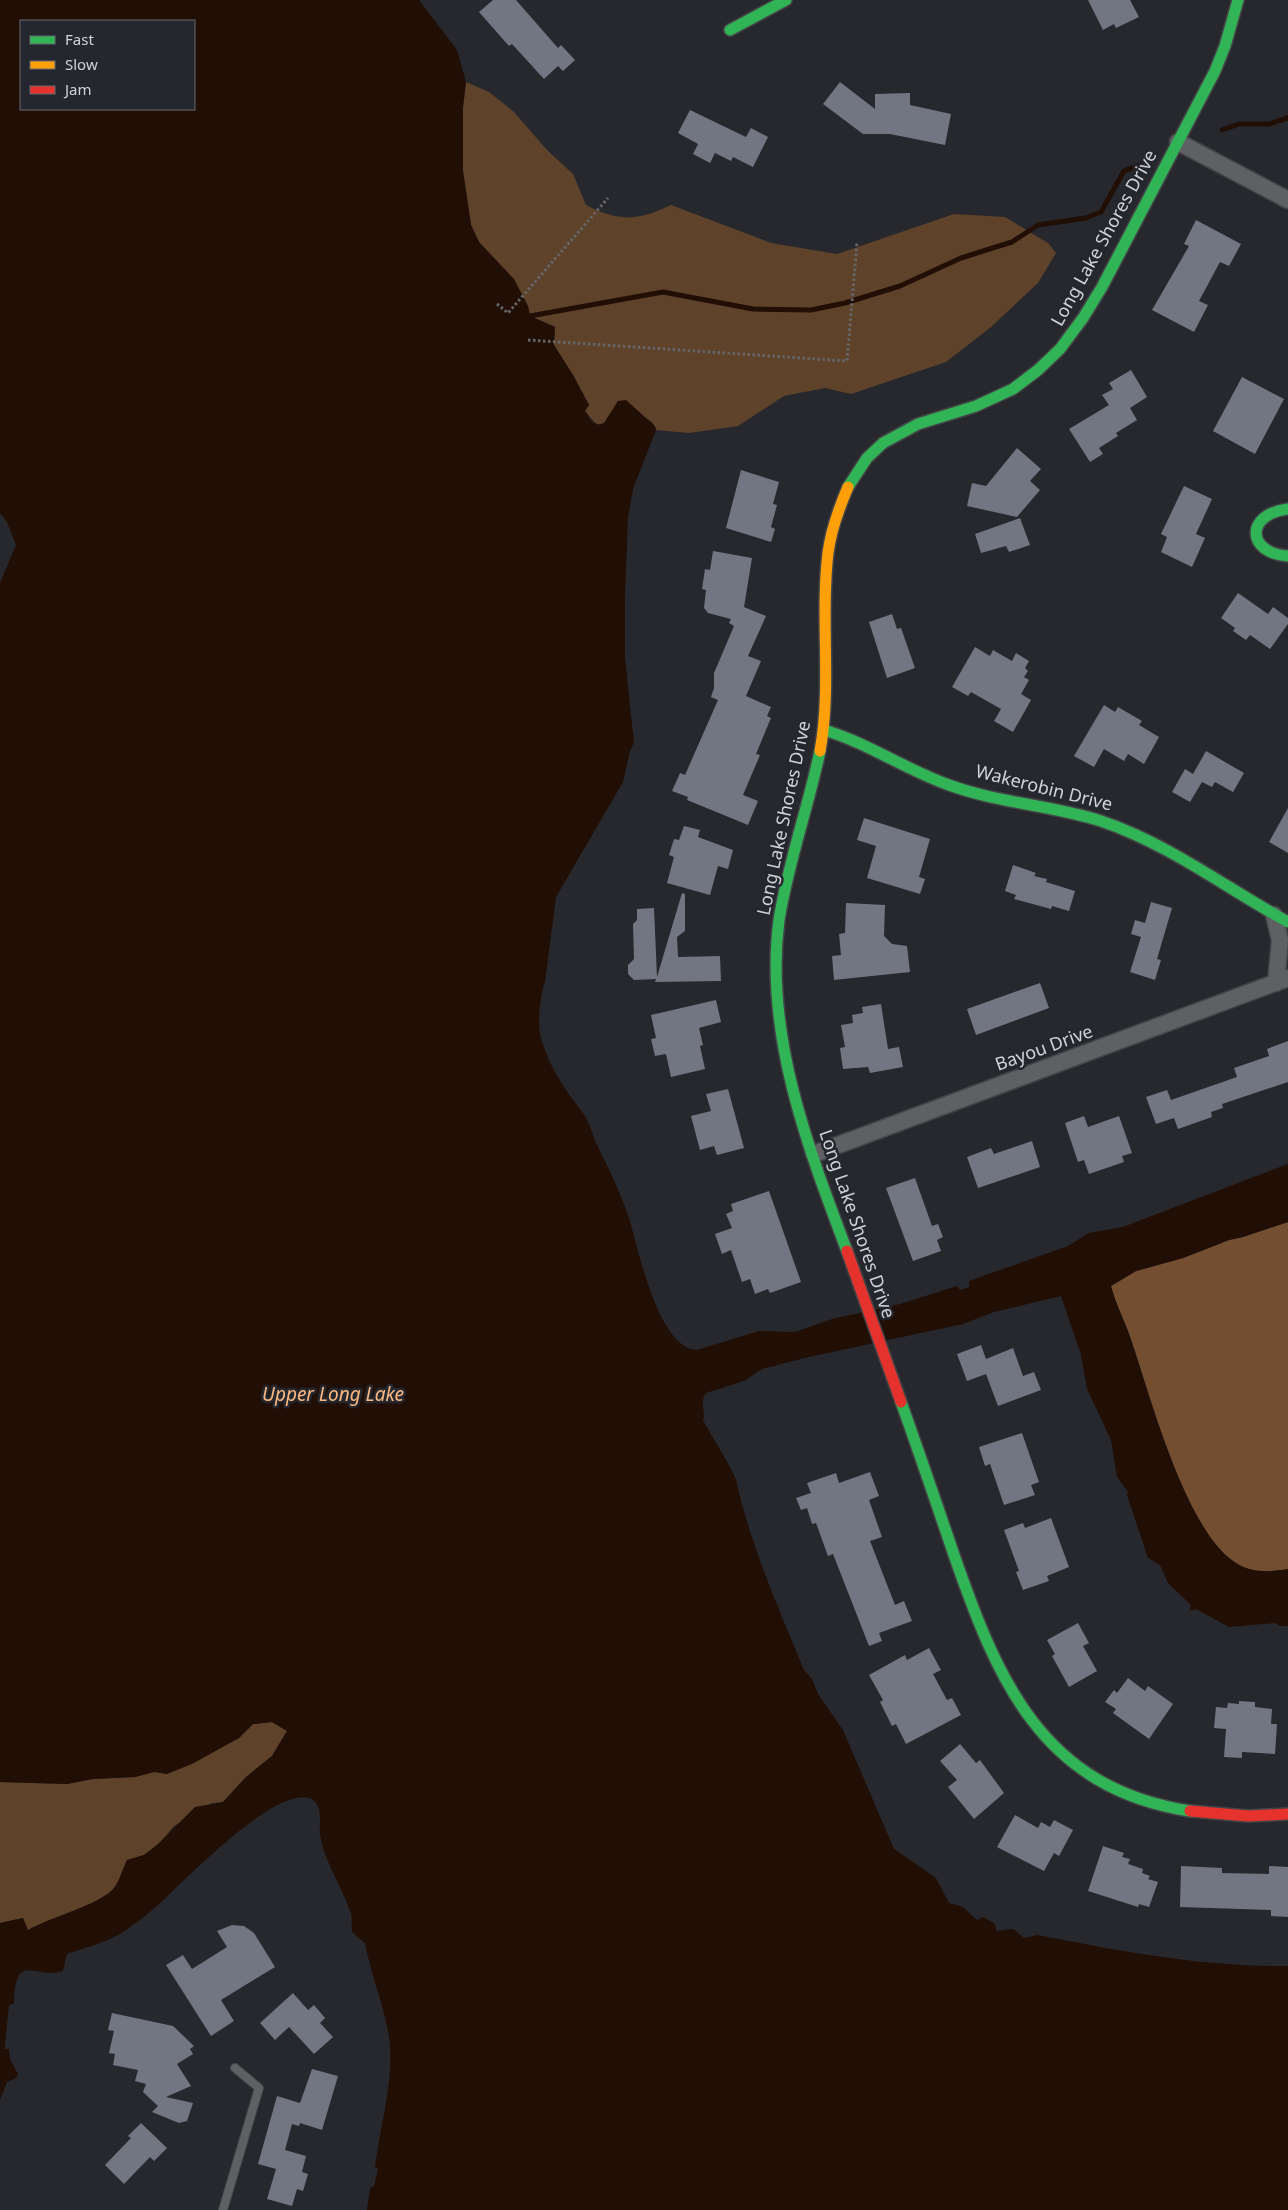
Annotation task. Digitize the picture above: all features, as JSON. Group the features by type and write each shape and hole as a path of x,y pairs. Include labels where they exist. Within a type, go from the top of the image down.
{"street":[{"path":"730,30 786,0"},
{"name":"Long Lake Shores Drive","path":"1238,0 1222,54 1178,142 1085,315 1054,356 1010,391 979,404 912,425 896,433 880,444 864,461 851,482 839,510 827,559 824,592 824,730 783,896 776,959 779,1015 786,1053 796,1097 814,1154 980,1626 1004,1680 1030,1720 1064,1755 1088,1773 1126,1794 1180,1811 1213,1816 1288,1814"},
{"path":"1178,142 1288,200"},
{"path":"1288,508 1275,511 1261,518 1257,525 1256,533 1262,549 1273,555 1288,556"},
{"name":"Wakerobin Drive","path":"824,730 853,739 918,773 952,786 1053,807 1121,828 1182,858 1281,918 1282,981"},
{"name":"Bayou Drive","path":"814,1154 1282,981"}],"lane":[{"path":"223,2210 259,2088 236,2068"}],"path":[{"path":"497,304 508,313 608,198"},
{"path":"528,340 847,360 857,242"}],"shaded area":[{"path":"466,82 489,92 514,112 547,150 573,174 586,205 598,211 619,217 638,217 671,205 771,243 837,254 954,214 1005,217 1048,243 1056,253 1038,283 991,327 946,362 851,394 825,388 784,396 738,426 689,433 656,430 652,422 618,401 607,420 604,423 596,424 585,411 589,405 554,345 555,327 530,316 528,306 479,242 471,225 463,171 463,107"},
{"path":"1288,1222 1288,1569 1260,1571 1246,1568 1233,1561 1216,1544 1185,1492 1160,1427 1130,1335 1111,1286 1136,1271 1183,1258 1229,1240"},
{"path":"272,1722 287,1731 272,1756 246,1777 223,1802 212,1803 174,1826 159,1844 144,1855 127,1860 116,1885 107,1894 98,1900 27,1931 23,1918 0,1923 0,1782 67,1784 93,1779 135,1777 154,1772 167,1774 239,1738 253,1724"}],"water":[{"name":"Upper Long Lake","path":"0,0 419,0 457,50 466,82 463,107 463,171 471,225 479,242 514,279 528,306 530,316 555,327 554,345 589,405 585,411 592,422 600,425 604,423 618,401 626,400 655,426 656,430 633,489 628,518 625,658 634,743 630,751 623,782 556,897 545,982 540,1002 539,1026 544,1049 553,1068 589,1124 618,1190 629,1218 652,1295 671,1333 683,1345 697,1350 759,1331 795,1332 832,1319 900,1304 957,1286 960,1290 969,1287 969,1281 1068,1246 1089,1233 1123,1227 1288,1164 1288,1222 1229,1240 1183,1258 1136,1271 1111,1286 1130,1336 1160,1428 1185,1492 1216,1544 1233,1561 1253,1570 1274,1571 1288,1569 1288,1626 1279,1626 1276,1623 1229,1627 1196,1609 1190,1611 1191,1605 1168,1583 1160,1565 1148,1558 1127,1495 1128,1492 1117,1477 1111,1440 1087,1389 1081,1355 1061,1296 994,1312 963,1324 762,1369 744,1381 706,1393 703,1403 703,1420 734,1475 757,1553 804,1670 812,1679 818,1694 843,1730 894,1849 936,1878 949,1903 963,1907 977,1920 983,1917 995,1924 996,1931 1013,1929 1024,1938 1037,1935 1193,1961 1256,1966 1288,1966 1288,2210 367,2210 370,2188 374,2186 378,2169 375,2167 377,2151 389,2086 389,2037 365,1943 353,1933 352,1916 325,1854 320,1833 319,1808 314,1801 300,1797 280,1804 258,1817 210,1856 139,1921 126,1930 105,1941 67,1954 63,1971 53,1973 28,1970 22,1972 18,1977 15,1987 14,2004 9,2005 5,2045 5,2049 9,2049 10,2059 18,2074 16,2078 7,2082 0,2100 0,1923 23,1918 28,1930 98,1900 107,1894 116,1885 127,1860 144,1855 158,1844 195,1807 223,1802 246,1777 272,1756 287,1731 272,1722 253,1724 239,1738 192,1764 167,1774 154,1772 135,1777 93,1779 67,1784 0,1782 0,583 16,545 7,522 0,513"}],"building":[{"path":"493,0 516,0 558,48 561,45 575,60 563,71 558,66 544,79 512,44 509,46 479,12"},
{"path":"1088,0 1130,0 1139,17 1116,28 1114,24 1103,30"},
{"path":"840,82 875,109 875,94 910,93 910,105 951,114 945,145 890,134 863,134 823,104"},
{"path":"690,110 746,137 751,128 768,137 753,167 733,157 731,161 715,153 710,163 693,154 698,144 678,133"},
{"path":"1196,220 1241,244 1229,266 1220,262 1199,301 1208,305 1194,332 1152,310 1189,246 1184,244"},
{"path":"1131,370 1147,397 1130,408 1137,420 1116,433 1118,436 1099,448 1103,454 1090,462 1069,429 1109,405 1102,395 1113,389 1109,383"},
{"path":"1242,377 1284,399 1255,454 1213,431"},
{"path":"1017,448 1041,469 1030,481 1040,490 1017,517 967,506 972,483 986,486"},
{"path":"741,470 779,482 773,504 777,505 771,527 775,529 771,542 726,528"},
{"path":"1184,486 1212,499 1196,534 1205,538 1192,567 1161,552 1167,537 1161,534"},
{"path":"1020,518 1030,545 1009,552 1006,546 981,553 975,534"},
{"path":"713,551 752,558 744,607 766,616 748,656 761,661 746,696 771,707 767,716 771,718 756,754 760,755 743,795 758,801 748,825 687,800 688,797 672,791 680,773 685,775 718,700 711,697 714,688 714,673 734,626 729,623 731,619 708,613 704,608 706,590 702,589 705,569 710,570"},
{"path":"1238,593 1268,614 1273,607 1288,618 1288,624 1270,649 1250,635 1246,640 1233,631 1235,628 1221,618"},
{"path":"892,614 897,629 901,628 915,668 887,678 869,622"},
{"path":"975,647 990,656 993,650 1012,661 1016,653 1029,661 1025,668 1028,671 1024,677 1029,680 1021,694 1031,700 1013,732 994,721 1001,709 971,692 968,696 952,687"},
{"path":"1104,705 1115,712 1118,707 1142,721 1139,725 1159,737 1144,764 1128,754 1124,761 1104,749 1094,767 1074,756"},
{"path":"1206,751 1244,773 1233,792 1215,782 1212,787 1202,782 1190,802 1172,792 1185,769 1193,774"},
{"path":"1288,808 1288,853 1269,842"},
{"path":"864,818 930,839 919,877 925,879 920,894 867,878 876,846 857,840"},
{"path":"684,826 700,830 698,837 733,850 728,869 718,866 710,895 667,883 674,857 669,855 674,839 679,840"},
{"path":"1013,865 1036,873 1034,876 1047,879 1046,882 1075,891 1069,911 1052,906 1051,909 1014,899 1016,895 1005,891"},
{"path":"682,893 685,894 685,931 677,937 678,957 720,956 721,981 655,982 656,979 634,980 628,974 628,965 634,959 633,924 637,920 637,909 654,908 657,977"},
{"path":"1151,902 1172,908 1157,959 1161,960 1155,980 1130,972 1141,937 1131,934 1135,920 1145,923"},
{"path":"846,903 885,905 884,936 892,944 907,946 910,972 834,980 832,956 841,955 839,934 845,933"},
{"path":"1040,983 1049,1008 976,1035 967,1009"},
{"path":"716,1000 721,1022 699,1028 703,1045 700,1046 705,1069 671,1077 666,1054 655,1056 651,1039 656,1038 651,1015"},
{"path":"881,1004 888,1049 899,1047 903,1067 870,1073 868,1067 843,1069 840,1048 845,1047 841,1025 853,1023 852,1015 863,1013 862,1007"},
{"path":"1288,1041 1288,1082 1222,1104 1223,1108 1211,1112 1212,1117 1178,1129 1174,1118 1156,1124 1146,1097 1167,1090 1171,1100 1237,1077 1234,1068 1269,1056 1267,1049"},
{"path":"728,1089 744,1148 717,1155 714,1146 700,1150 691,1116 711,1111 706,1094"},
{"path":"1084,1116 1088,1127 1119,1116 1132,1153 1122,1156 1124,1162 1089,1174 1084,1160 1078,1162 1065,1123"},
{"path":"1032,1141 1040,1167 978,1188 967,1157 991,1148 994,1154"},
{"path":"915,1178 932,1226 938,1224 943,1237 937,1240 941,1251 913,1261 886,1188"},
{"path":"769,1191 801,1282 770,1293 768,1289 755,1294 750,1279 742,1282 731,1250 722,1254 715,1234 732,1228 726,1214 733,1211 731,1204"},
{"path":"981,1345 986,1359 1013,1348 1023,1376 1034,1372 1041,1390 998,1406 986,1374 967,1381 957,1354"},
{"path":"1022,1433 1039,1482 1031,1485 1035,1495 1004,1505 990,1464 985,1466 979,1447"},
{"path":"870,1472 879,1496 869,1500 882,1537 870,1541 895,1605 904,1601 912,1621 879,1633 882,1641 869,1646 833,1554 828,1556 816,1523 812,1524 807,1508 801,1510 796,1498 811,1493 807,1483 836,1473 839,1483"},
{"path":"1051,1518 1069,1567 1047,1576 1049,1581 1023,1590 1016,1572 1019,1571 1004,1530 1023,1523 1025,1528"},
{"path":"1078,1623 1089,1643 1083,1646 1097,1671 1069,1687 1052,1656 1055,1654 1047,1640"},
{"path":"929,1648 941,1670 933,1674 947,1700 952,1698 961,1715 906,1744 896,1724 892,1726 880,1702 883,1700 869,1675 905,1655 907,1660"},
{"path":"1128,1678 1145,1691 1148,1686 1173,1704 1149,1739 1113,1713 1116,1709 1105,1702 1114,1690 1117,1693"},
{"path":"1239,1701 1255,1702 1255,1707 1272,1709 1271,1724 1277,1724 1275,1754 1242,1752 1242,1758 1224,1757 1226,1729 1214,1728 1216,1707 1227,1708 1228,1703 1239,1704"},
{"path":"960,1744 976,1763 980,1760 1004,1793 974,1819 948,1787 957,1780 940,1761"},
{"path":"1015,1815 1038,1828 1041,1822 1050,1827 1054,1820 1073,1830 1059,1856 1054,1853 1044,1871 997,1847"},
{"path":"1103,1846 1124,1853 1122,1857 1130,1859 1128,1864 1143,1869 1142,1873 1150,1876 1148,1879 1158,1882 1149,1907 1139,1904 1138,1907 1088,1891"},
{"path":"1181,1866 1222,1868 1222,1873 1269,1874 1269,1866 1288,1867 1288,1917 1271,1916 1271,1910 1180,1907"},
{"path":"232,1925 244,1926 254,1933 275,1967 221,2000 234,2021 211,2036 166,1965 183,1955 192,1969 227,1947 217,1931"},
{"path":"293,1993 308,2010 314,2005 325,2018 320,2023 333,2037 314,2054 289,2027 275,2040 260,2023"},
{"path":"112,2013 173,2026 194,2046 190,2049 193,2054 177,2064 191,2086 166,2097 193,2103 187,2121 179,2123 152,2112 158,2106 143,2092 146,2084 135,2081 138,2070 113,2065 115,2054 109,2053 114,2031 108,2030"},
{"path":"312,2069 338,2076 322,2130 300,2123 299,2126 292,2124 285,2150 306,2156 302,2172 308,2174 303,2191 297,2189 292,2206 267,2199 276,2169 258,2164 277,2096 300,2103"},
{"path":"141,2123 167,2148 154,2161 150,2157 124,2184 105,2165 131,2138 128,2136"}],"waterway":[{"path":"1222,130 1239,124 1269,124 1288,118"},
{"path":"530,316 663,292 753,309 811,310 845,303 900,286 961,258 1012,242 1038,225 1086,218 1101,212 1124,171 1147,162"}],"traffic: fast":[{"path":"730,30 786,0"},
{"path":"848,487 867,458 883,443 918,424 976,406 1013,389 1038,370 1060,349 1083,318 1102,287 1215,71 1225,46 1238,0"},
{"path":"1288,509 1274,512 1264,518 1258,525 1256,533 1258,541 1264,548 1274,553 1288,556"},
{"path":"824,730 856,742 949,785 986,796 1063,811 1101,821 1126,831 1174,854 1288,922"},
{"path":"820,751 779,920 776,962 778,1005 784,1047 804,1131 847,1251"},
{"path":"901,1402 953,1552 988,1643 1008,1684 1032,1720 1061,1752 1096,1779 1139,1798 1190,1811"}],"traffic: slow":[{"path":"820,751 825,702 825,602 828,553 836,519 848,487"}],"traffic: jam":[{"path":"847,1251 901,1402"},
{"path":"1190,1811 1248,1816 1288,1814"}]}
